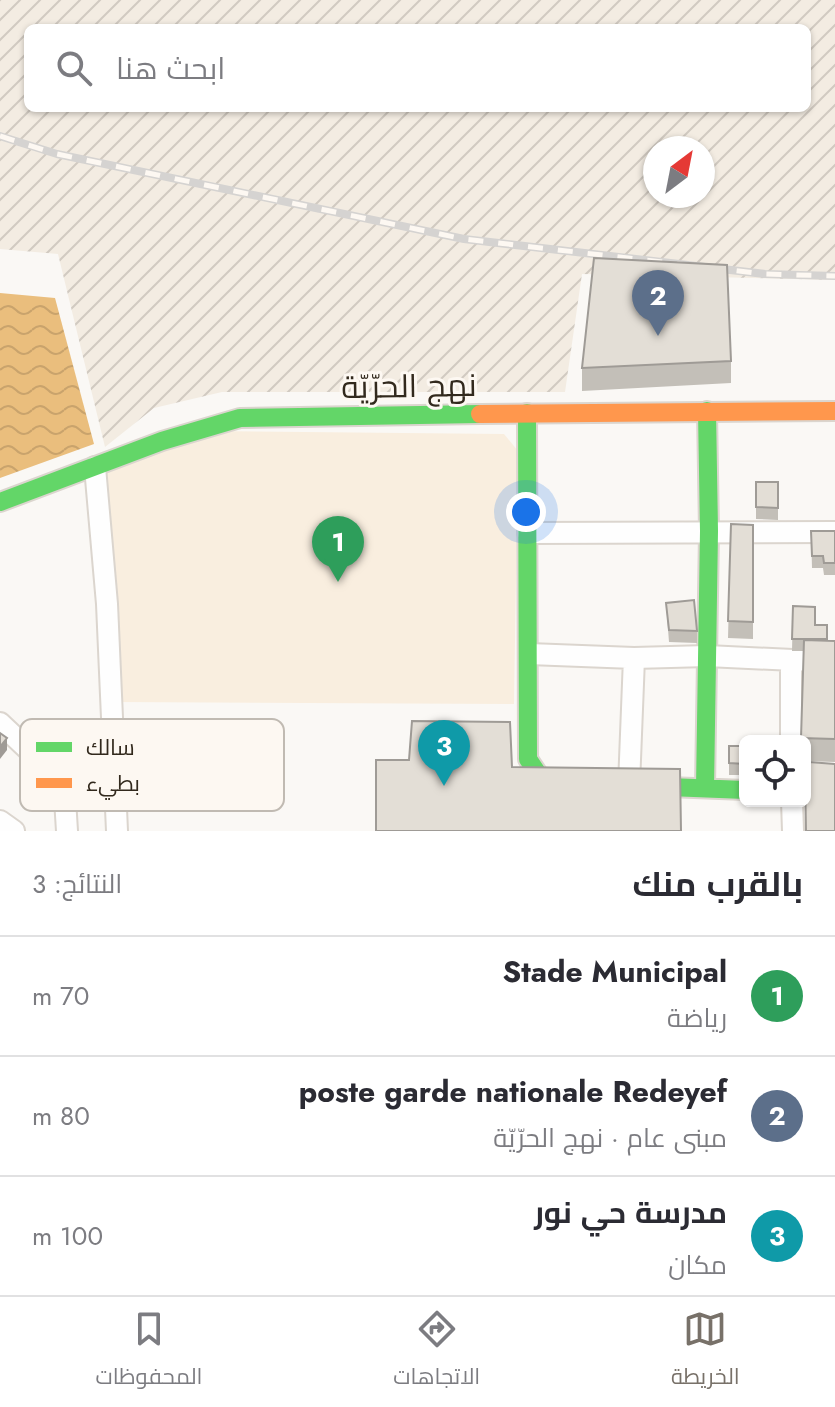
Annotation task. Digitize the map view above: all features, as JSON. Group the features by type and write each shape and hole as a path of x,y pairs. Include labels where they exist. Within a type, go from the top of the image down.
{"street":[{"path":"705,788 709,531 707,411"},
{"name":"نهج الحرّيّة","path":"0,502 162,441 240,418 835,411"},
{"path":"527,413 528,759 536,775 547,781 586,784"},
{"path":"95,467 107,604 112,719"},
{"path":"528,533 835,532"},
{"path":"529,654 634,658 707,656 835,662"},
{"path":"634,658 622,785 739,790"},
{"path":"791,660 791,735"},
{"path":"0,723 20,742"},
{"path":"792,807 793,831"},
{"path":"66,811 67,831"},
{"path":"116,811 117,831"},
{"path":"0,821 14,831"}],"shaded area":[{"path":"0,0 835,0 835,280 582,274 565,392 222,392 154,408 105,447 58,254 0,249"},
{"path":"211,431 504,434 518,451 514,704 114,702 104,471"}],"water":[{"path":"0,293 55,298 94,444 0,478"}],"building":[{"path":"594,258 727,265 731,361 582,368"},
{"path":"756,482 778,482 778,508 756,507"},
{"path":"731,524 753,525 753,622 728,621"},
{"path":"811,531 835,531 835,563 824,563 823,556 812,556"},
{"path":"694,600 697,631 669,630 666,603"},
{"path":"793,606 815,607 815,625 827,625 827,639 792,639"},
{"path":"804,640 835,641 835,739 801,735"},
{"path":"412,721 510,722 512,767 680,769 681,831 376,831 376,760 409,760"},
{"path":"0,733 7,738 0,747"},
{"path":"729,746 739,746 739,764 729,763"},
{"path":"811,762 835,764 835,831 806,831 806,807 811,807"}],"railway":[{"path":"0,136 57,154 464,239 765,274 835,276"}],"traffic: fast":[{"path":"705,788 709,531 707,411"},
{"path":"527,413 528,759 540,777 561,783"},
{"path":"0,502 162,441 240,418 480,414"},
{"path":"643,786 739,790"}],"traffic: slow":[{"path":"480,414 835,411"}],"place":[{"name":"poste garde nationale Redeyef","path":"658,336"},
{"name":"Stade Municipal","path":"338,582"},
{"name":"مدرسة حي نور","path":"444,786"}]}
